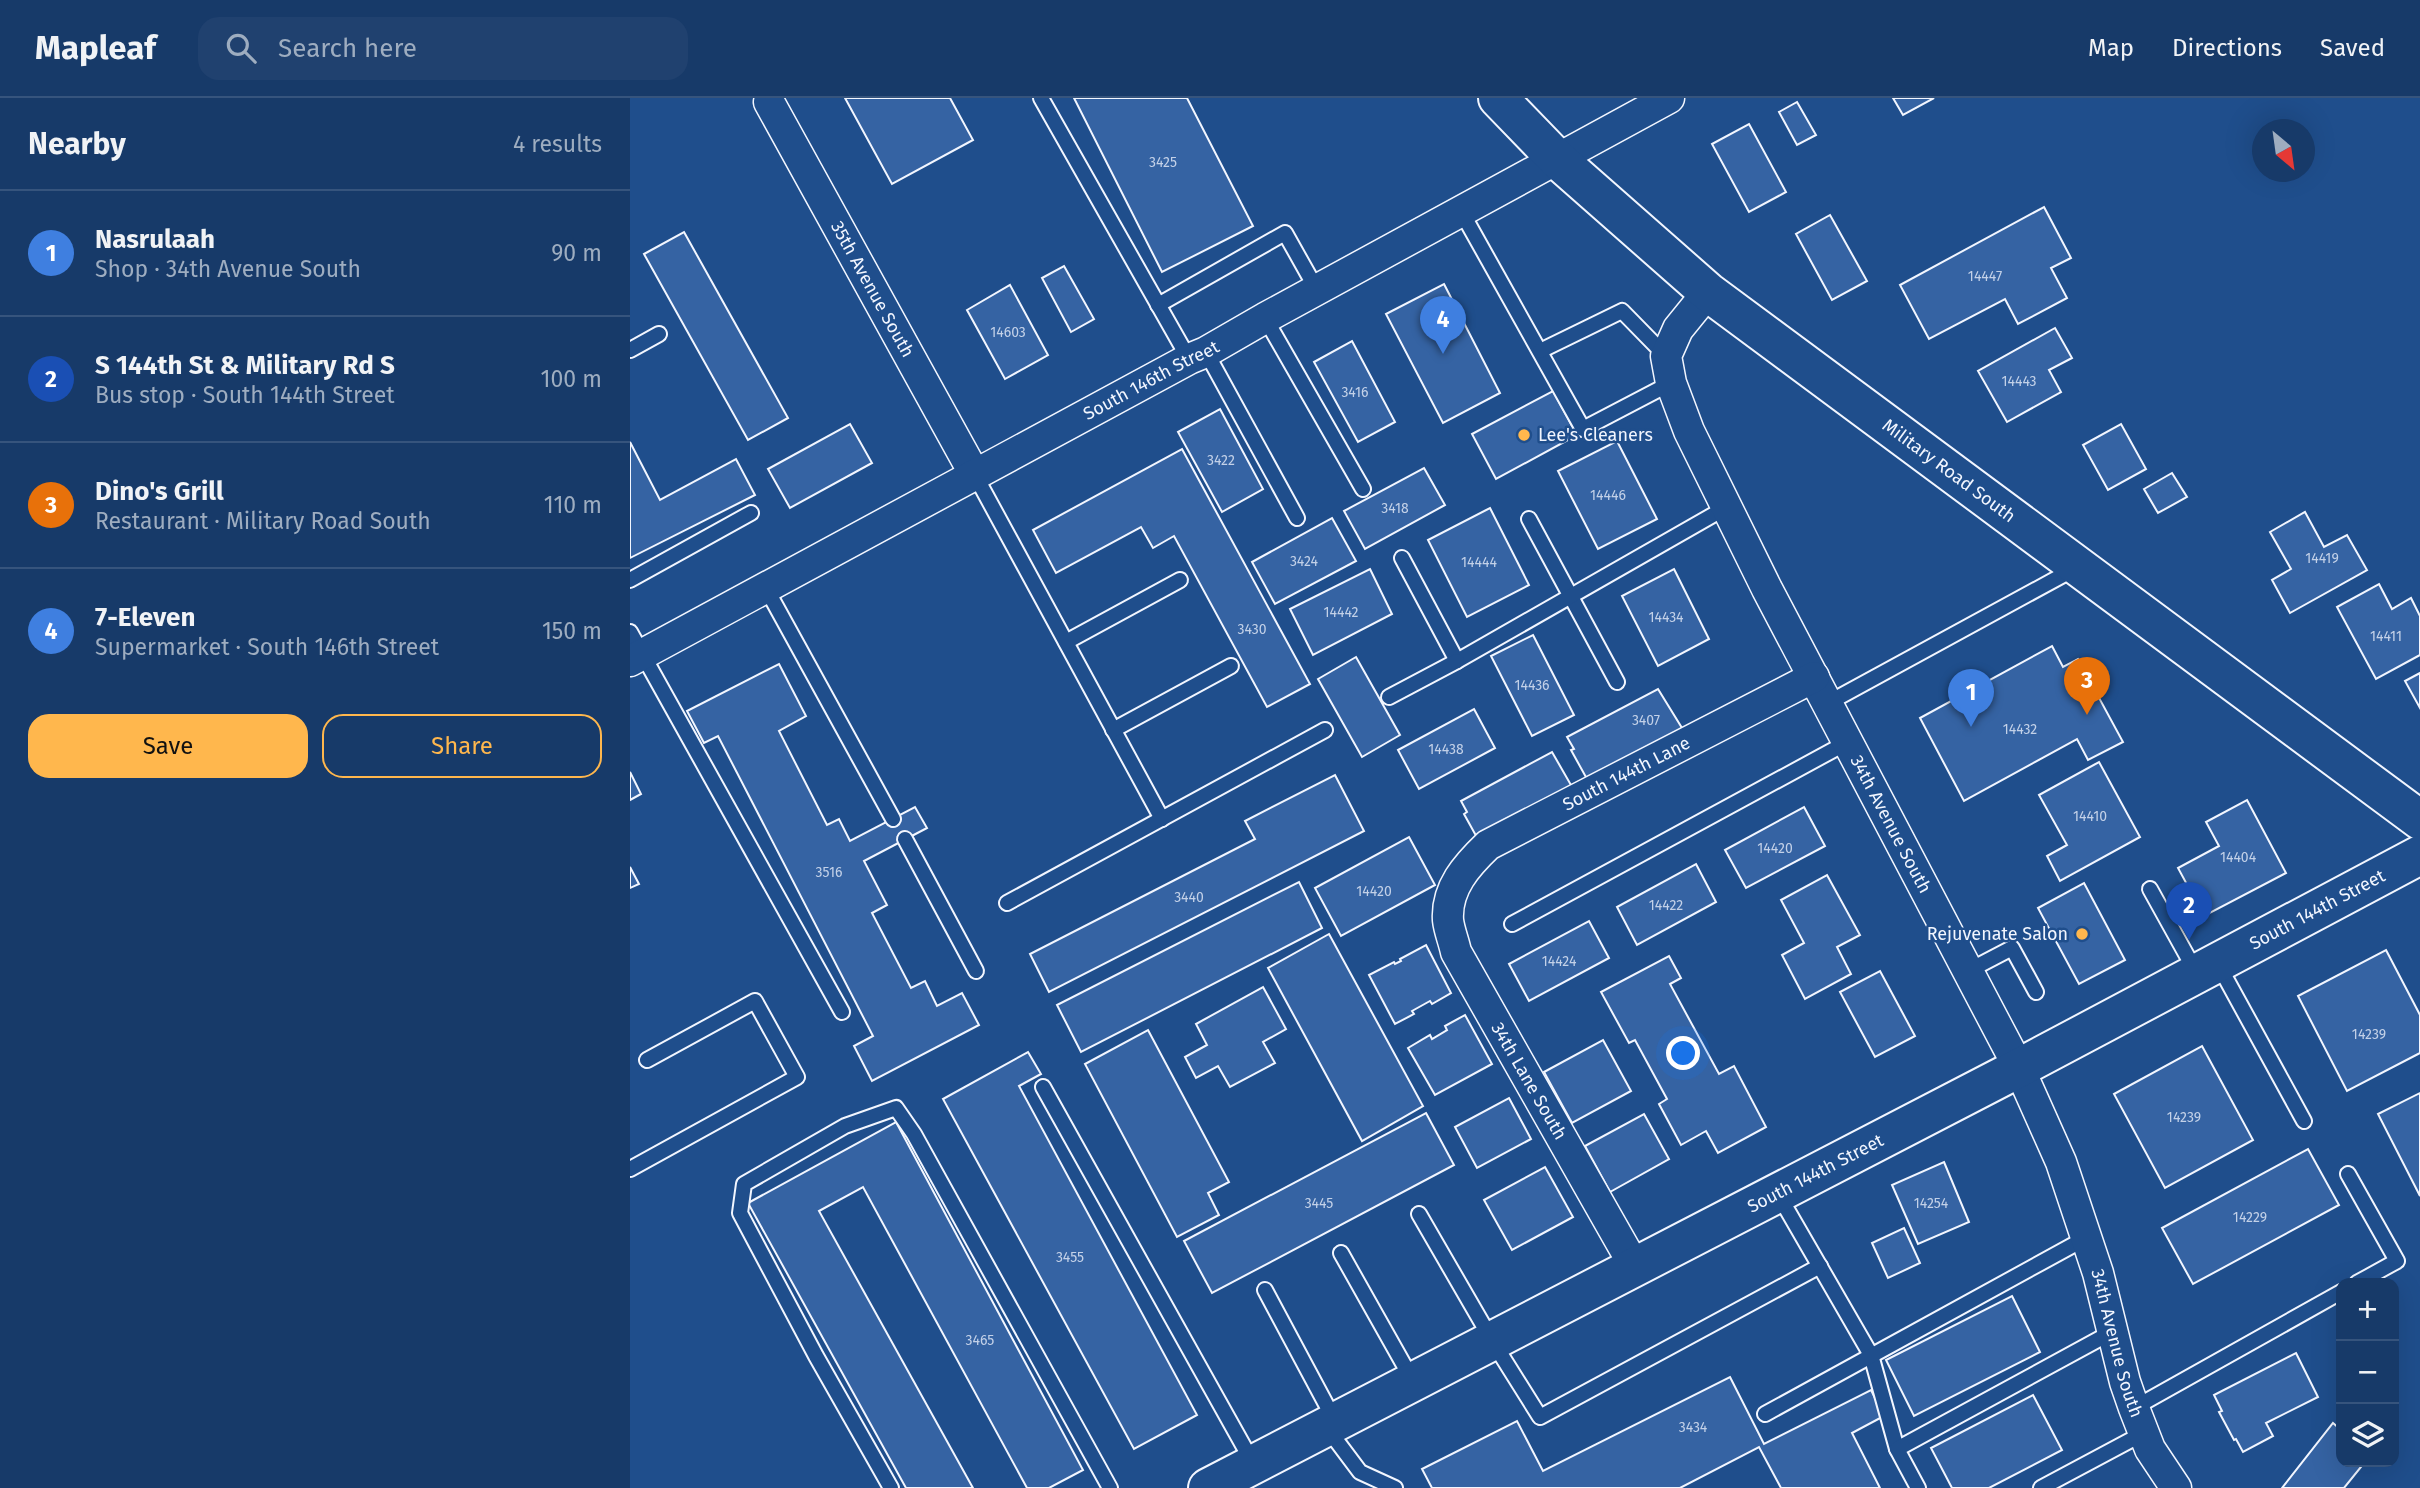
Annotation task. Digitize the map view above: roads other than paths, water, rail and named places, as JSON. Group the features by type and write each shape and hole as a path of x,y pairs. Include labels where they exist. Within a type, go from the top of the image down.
{"street":[{"name":"Military Road South","path":"1498,98 1557,159 1708,292 2420,820"},
{"name":"South 146th Street","path":"634,649 766,588 1198,356 1669,98"},
{"name":"35th Avenue South","path":"769,102 975,475"},
{"path":"1668,370 1678,329 1708,292"},
{"name":"34th Avenue South","path":"1668,370 1689,431 1727,507 2019,1068 2061,1162 2098,1273 2124,1382 2150,1449 2176,1488"},
{"name":"South 144th Lane","path":"1453,888 1468,864 1488,845 1814,677"},
{"name":"South 144th Street","path":"1208,1488 2019,1068 2420,855"},
{"name":"34th Lane South","path":"1453,888 1448,920 1456,952 1635,1267"}],"lane":[{"path":"1041,98 1158,305 1198,356 1297,518"},
{"path":"1461,211 1583,429 1668,370 1622,311 1540,351"},
{"path":"1158,305 1285,233 1317,290"},
{"path":"1265,318 1363,489"},
{"path":"630,350 659,334"},
{"path":"975,475 1162,819"},
{"path":"1389,697 1727,507"},
{"path":"630,580 751,513"},
{"path":"1530,519 1617,682"},
{"path":"1402,558 1457,661"},
{"path":"1828,703 2078,567"},
{"path":"1066,642 1180,580"},
{"path":"766,588 893,819"},
{"path":"634,649 842,1012"},
{"path":"1113,730 1231,666"},
{"path":"1007,903 1325,730"},
{"path":"1512,924 1848,742"},
{"path":"905,839 976,971"},
{"path":"2150,889 2207,968 2304,1121"},
{"path":"1968,971 2012,948 2036,992"},
{"path":"630,1169 797,1077 755,1001 647,1060"},
{"path":"1043,1087 1254,1464"},
{"path":"891,1488 816,1356 740,1213 744,1184 845,1125 895,1108 914,1134 1110,1488"},
{"path":"2348,1174 2397,1261 2366,1278"},
{"path":"1777,1193 1871,1355 1897,1449 1918,1488"},
{"path":"1419,1214 1540,1417 1820,1266"},
{"path":"1765,1414 2086,1238"},
{"path":"1341,1253 1413,1382"},
{"path":"1265,1290 1331,1424 1360,1472 1395,1488"},
{"path":"2041,1488 2139,1420 2336,1295"},
{"path":"1897,1449 2112,1332"}],"place":[{"name":"7-Eleven","path":"1443,354"},
{"name":"Lee's Cleaners","path":"1524,435"},
{"name":"Dino's Grill","path":"2087,715"},
{"name":"Nasrulaah","path":"1971,727"},
{"name":"Rejuvenate Salon","path":"2082,934"},
{"name":"S 144th St & Military Rd S","path":"2189,940"}]}
